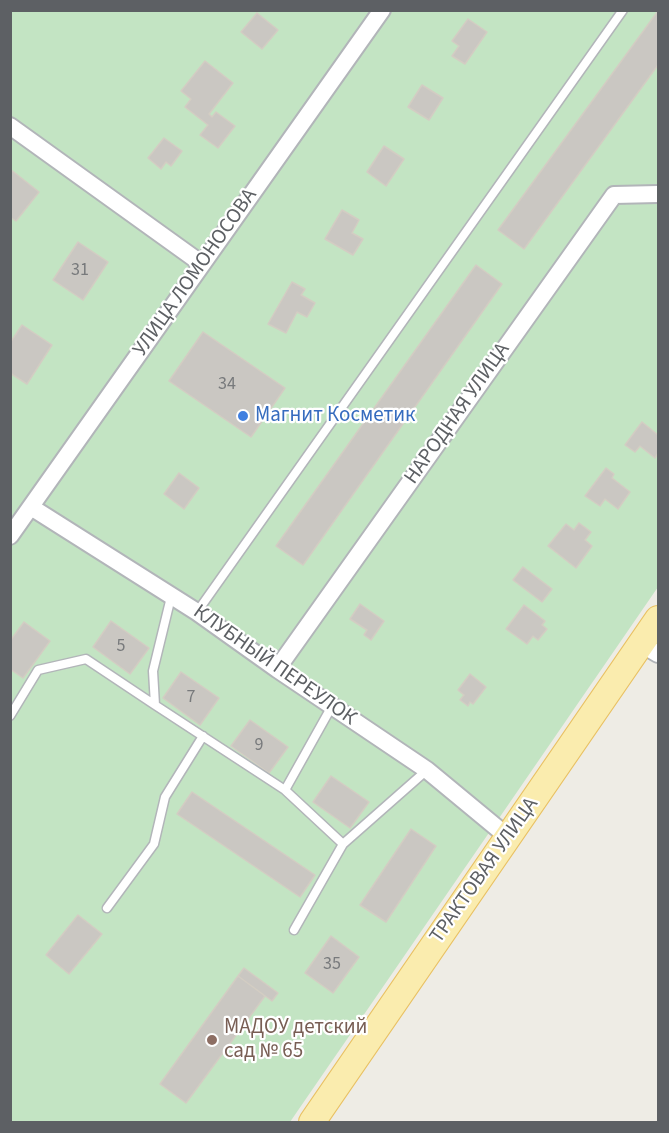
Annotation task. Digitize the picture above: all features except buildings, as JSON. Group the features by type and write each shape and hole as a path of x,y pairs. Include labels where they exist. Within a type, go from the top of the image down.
{"main road":[{"name":"ТРАКТОВАЯ УЛИЦА","path":"312,1122 508,837 650,649 658,619"}],"street":[{"name":"УЛИЦА ЛОМОНОСОВА","path":"11,536 382,10"},
{"path":"10,126 202,264"},
{"name":"НАРОДНАЯ УЛИЦА","path":"277,669 614,195 658,194"},
{"name":"КЛУБНЫЙ ПЕРЕУЛОК","path":"32,507 197,612 427,770 508,837"}],"lane":[{"path":"197,612 623,10"},
{"path":"155,705 153,671 171,597"},
{"path":"10,716 38,670 86,659 285,790 343,844"},
{"path":"285,790 332,706"},
{"path":"107,908 154,844 165,797 202,736"},
{"path":"294,930 343,844 427,770"}],"green space":[{"path":"10,11 658,11 658,587 290,1122 11,1122"}],"place":[{"name":"Магнит Косметик","path":"243,416"},
{"name":"МАДОУ детский сад № 65","path":"212,1040"}]}
